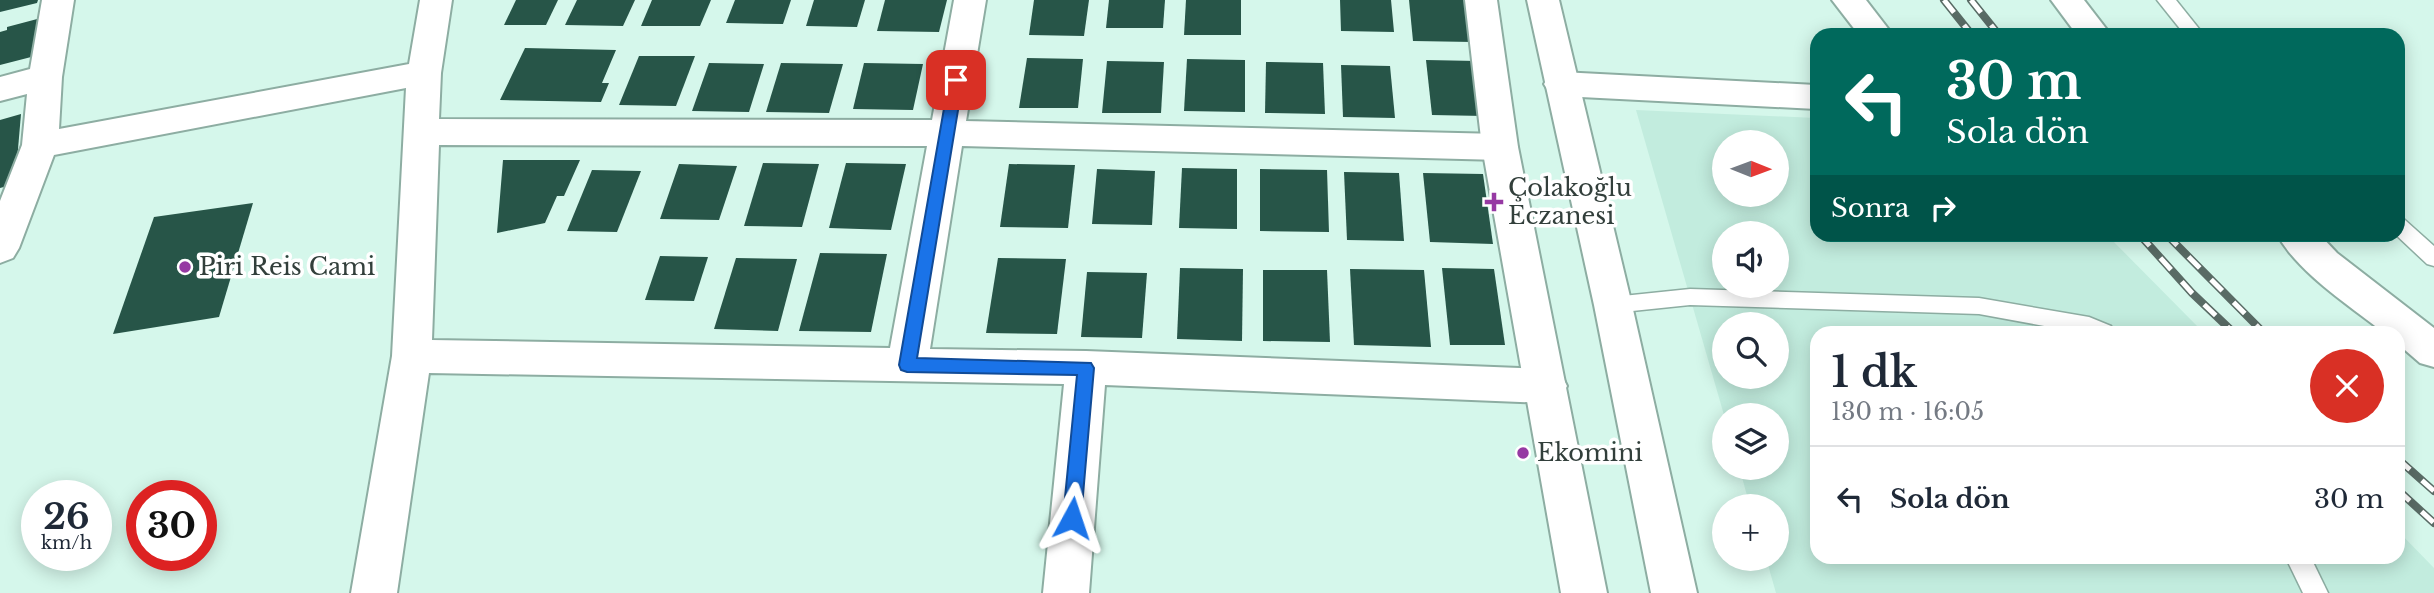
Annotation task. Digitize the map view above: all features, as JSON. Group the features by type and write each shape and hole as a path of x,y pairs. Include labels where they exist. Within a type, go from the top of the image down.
{"main road":[{"path":"0,248 11,199 40,145 45,77 58,0"},
{"path":"374,593 411,356 424,73 436,0"},
{"path":"907,365 970,0"},
{"path":"1481,0 1500,147 1584,593"},
{"path":"1543,0 1613,305 1674,593"},
{"path":"1848,0 1871,28"},
{"path":"2067,0 2089,28"},
{"path":"40,145 424,73"},
{"path":"0,89 45,77"},
{"path":"1561,84 1810,96"},
{"path":"421,132 947,133 1500,147"},
{"path":"2303,242 2403,326"},
{"path":"2405,328 2434,351"},
{"path":"411,356 1086,368 1547,386"},
{"path":"1066,593 1086,368"}],"lane":[{"path":"2166,0 2189,28"},
{"path":"2405,231 2434,258"},
{"path":"1613,305 1690,297 1979,306 2089,326"},
{"path":"2301,564 2316,593"}],"shaded area":[{"path":"1636,110 1810,118 1810,242 2114,242 2197,326 1810,326 1810,564 2405,564 2405,538 2434,568 2434,593 1776,593 1770,571 1789,571 1789,494 1747,494 1743,480 1789,480 1789,403 1721,403 1716,389 1789,389 1789,312 1712,312 1712,373"}],"building":[{"path":"0,0 38,0 37,3 0,12"},
{"path":"516,0 558,0 546,25 504,25"},
{"path":"577,0 635,0 623,26 565,25"},
{"path":"652,0 711,0 700,26 641,26"},
{"path":"735,0 791,0 783,24 726,23"},
{"path":"814,0 865,0 857,27 806,26"},
{"path":"885,0 947,0 939,32 877,31"},
{"path":"1034,0 1089,0 1084,36 1029,35"},
{"path":"1109,0 1165,0 1163,28 1106,28"},
{"path":"1186,0 1241,0 1241,35 1184,35"},
{"path":"1340,0 1391,0 1394,32 1341,31"},
{"path":"1409,0 1468,0 1473,42 1413,41"},
{"path":"41,18 35,56 0,65 0,32 7,30 7,27"},
{"path":"525,48 616,50 602,83 609,83 601,102 500,100"},
{"path":"639,56 695,56 676,106 619,105"},
{"path":"1027,58 1083,59 1078,108 1019,108"},
{"path":"1187,59 1245,60 1245,112 1184,111"},
{"path":"1426,60 1477,61 1484,116 1432,115"},
{"path":"1107,61 1164,62 1161,113 1102,113"},
{"path":"1266,62 1323,63 1325,114 1265,113"},
{"path":"709,63 764,64 749,112 692,111"},
{"path":"781,63 843,64 829,113 766,112"},
{"path":"864,63 923,64 913,110 853,109"},
{"path":"1341,65 1390,66 1395,118 1343,117"},
{"path":"21,114 15,184 0,188 0,120"},
{"path":"503,160 580,160 564,196 557,196 545,223 497,233"},
{"path":"763,163 819,164 802,227 744,226"},
{"path":"846,163 906,164 891,230 829,228"},
{"path":"679,164 737,166 719,220 660,219"},
{"path":"1009,164 1075,165 1068,228 1000,227"},
{"path":"1182,168 1237,169 1237,229 1179,228"},
{"path":"1097,169 1155,171 1152,225 1092,224"},
{"path":"1260,169 1327,170 1329,232 1260,231"},
{"path":"592,170 641,171 617,232 567,231"},
{"path":"1344,172 1399,173 1404,241 1347,240"},
{"path":"1423,173 1483,174 1493,244 1430,242"},
{"name":"Piri Reis Cami","path":"253,203 219,317 113,334 154,217"},
{"path":"820,253 887,254 871,332 799,331"},
{"path":"660,256 708,257 694,301 645,300"},
{"path":"736,258 797,259 778,331 714,329"},
{"path":"998,258 1066,259 1057,334 986,333"},
{"path":"1180,268 1243,269 1242,341 1177,339"},
{"path":"1442,268 1494,269 1505,345 1450,345"},
{"path":"1350,269 1424,270 1431,347 1354,345"},
{"path":"1263,270 1327,270 1330,342 1263,341"},
{"path":"1087,272 1147,273 1142,338 1081,337"}],"railway":[{"path":"1944,0 1966,28"},
{"path":"1971,0 1993,28"},
{"path":"2146,242 2192,293 2227,326"},
{"path":"2174,242 2257,326"},
{"path":"2405,465 2434,491"},
{"path":"2405,496 2434,523"}],"place":[{"name":"Çolakoğlu Eczanesi","path":"1494,202"},
{"name":"Piri Reis Cami","path":"185,267"},
{"name":"Ekomini","path":"1523,453"}],"route":[{"path":"956,80 907,365 1086,368 1072,518"}]}
